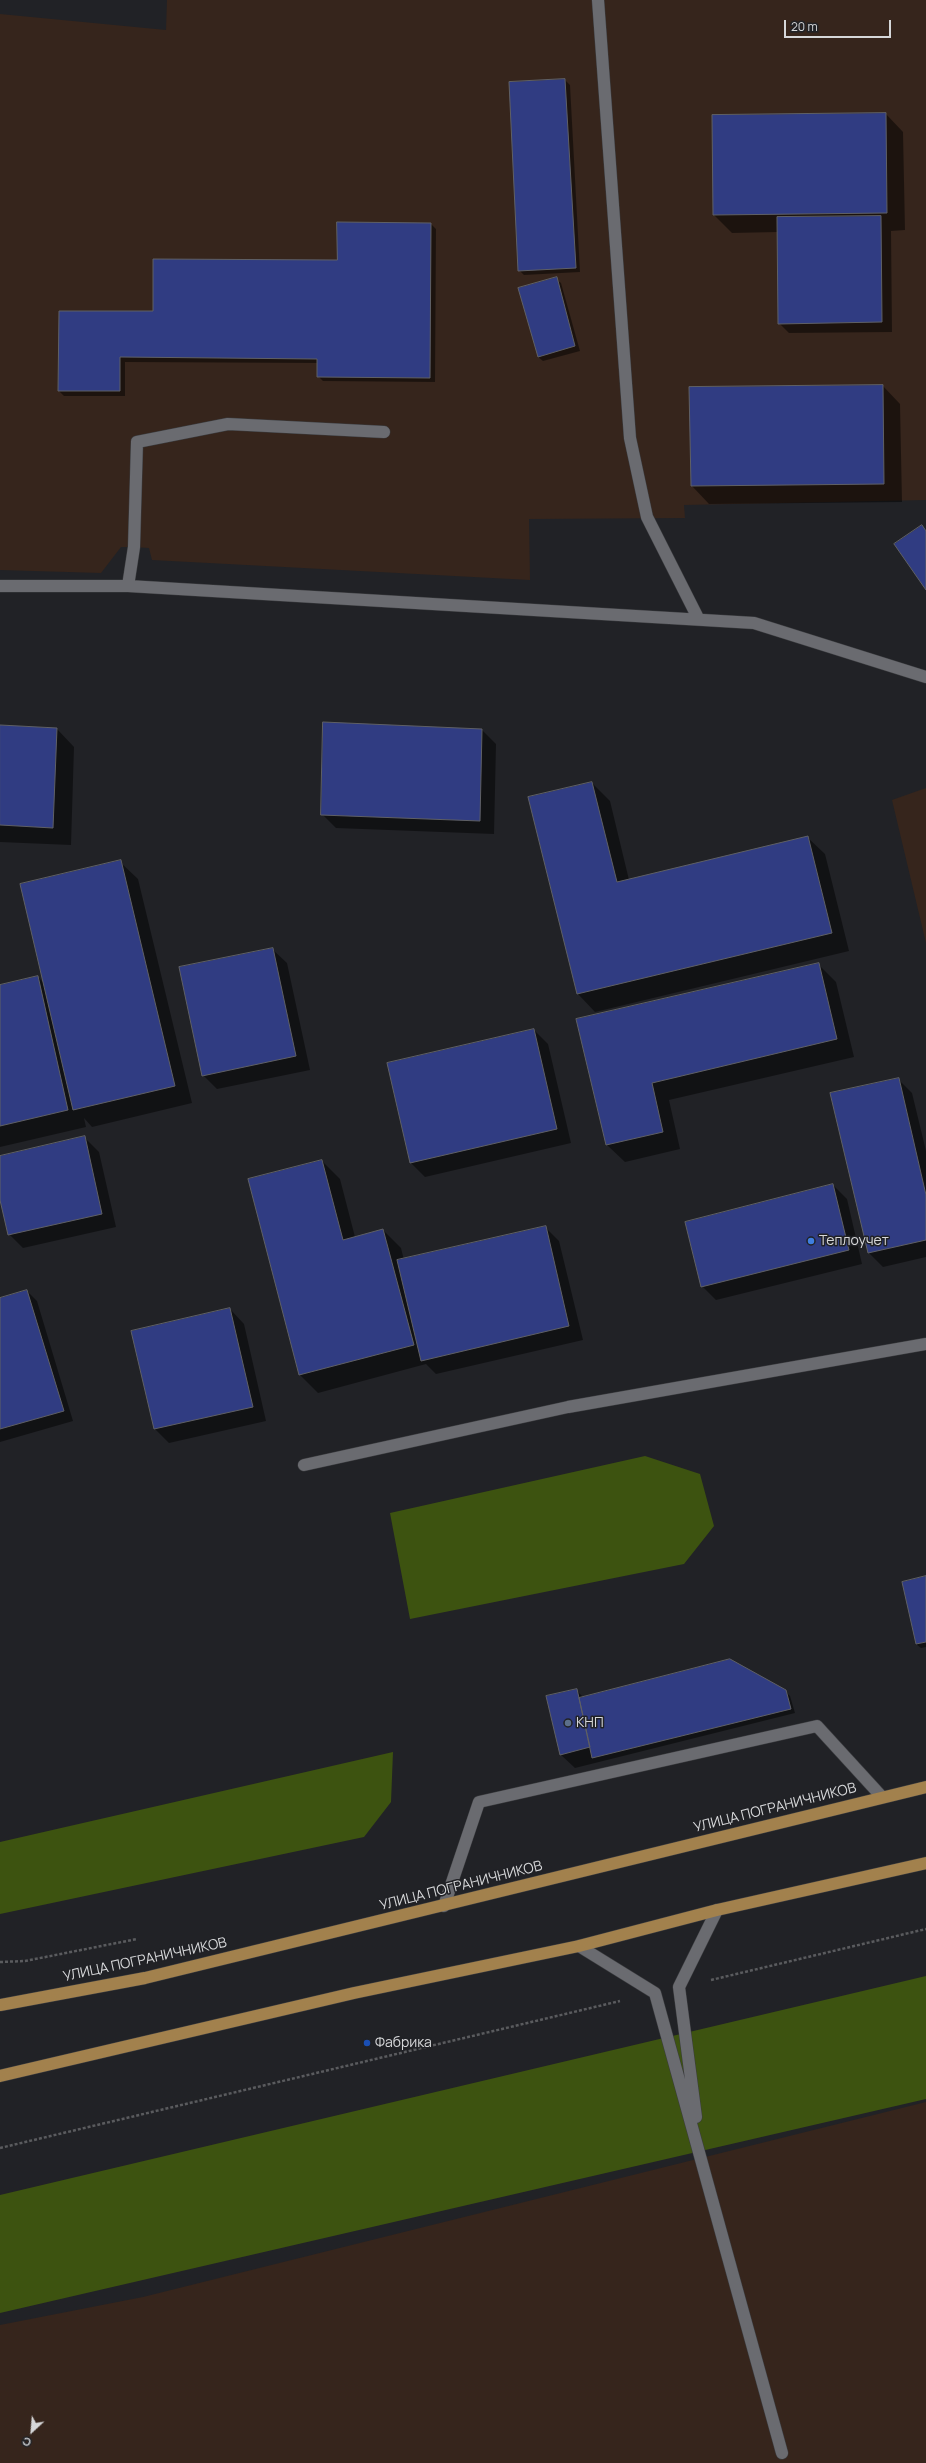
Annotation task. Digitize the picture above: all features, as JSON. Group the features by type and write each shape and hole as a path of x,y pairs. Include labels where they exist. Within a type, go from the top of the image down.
{"main road":[{"name":"УЛИЦА ПОГРАНИЧНИКОВ","path":"0,2005 145,1978 926,1787"},
{"path":"0,2076 354,1993 579,1946 717,1910 926,1862"}],"lane":[{"path":"598,0 630,438 647,517 698,618"},
{"path":"128,586 134,547 136,442 228,424 384,432"},
{"path":"0,586 128,586 698,618 754,623 926,677"},
{"path":"304,1465 568,1407 926,1344"},
{"path":"444,1906 479,1802 817,1726 882,1797"},
{"path":"701,2158 679,1987 717,1910"},
{"path":"579,1946 655,1993 782,2453"}],"path":[{"path":"679,1987 926,1929"},
{"path":"0,1962 25,1961 137,1940"},
{"path":"0,2148 655,1993"}],"shaded area":[{"path":"167,0 926,0 926,500 684,505 685,518 529,519 530,580 152,560 149,548 134,547 121,547 101,573 0,570 0,14 166,30"},
{"path":"926,788 926,943 892,800"},
{"path":"926,2102 926,2463 0,2463 0,2325 143,2297"}],"green space":[{"path":"645,1456 700,1474 714,1526 684,1564 410,1619 390,1513"},
{"path":"393,1752 391,1802 364,1837 0,1914 0,1842"},
{"path":"926,1976 926,2099 0,2313 0,2195"}],"building":[{"path":"565,79 576,268 518,271 509,82"},
{"path":"886,113 887,213 713,215 712,115"},
{"path":"881,216 882,322 778,324 777,217"},
{"path":"337,222 431,223 430,378 317,377 317,359 120,357 120,391 58,391 59,311 153,311 153,259 337,260"},
{"path":"557,277 575,346 538,357 518,288"},
{"path":"883,385 884,484 691,486 689,387"},
{"path":"922,525 926,531 926,590 894,544"},
{"path":"323,722 482,729 480,821 321,815"},
{"path":"0,725 57,728 53,828 0,825"},
{"path":"592,782 617,882 808,836 832,933 577,994 528,797"},
{"path":"121,860 175,1086 73,1110 20,884"},
{"path":"273,948 296,1056 202,1076 179,967"},
{"path":"819,963 837,1039 652,1083 663,1132 606,1145 576,1019"},
{"path":"38,976 68,1110 0,1126 0,985"},
{"path":"534,1029 557,1129 410,1163 387,1063"},
{"path":"899,1078 926,1195 926,1240 868,1253 830,1093"},
{"path":"85,1136 102,1214 8,1235 0,1200 0,1156"},
{"path":"322,1160 343,1240 383,1229 414,1345 299,1375 248,1179"},
{"path":"833,1184 849,1250 701,1287 685,1222"},
{"path":"546,1226 569,1326 421,1361 397,1260"},
{"path":"27,1290 64,1411 0,1429 0,1298"},
{"path":"230,1308 253,1407 154,1429 131,1331"},
{"path":"926,1576 926,1642 916,1644 902,1582"},
{"path":"730,1659 786,1690 791,1709 592,1758 579,1698"},
{"name":"КНП","path":"577,1689 590,1747 560,1755 546,1696"}],"place":[{"name":"Теплоучет","path":"811,1241"},
{"name":"КНП","path":"568,1723"},
{"name":"Фабрика","path":"367,2043"}]}
